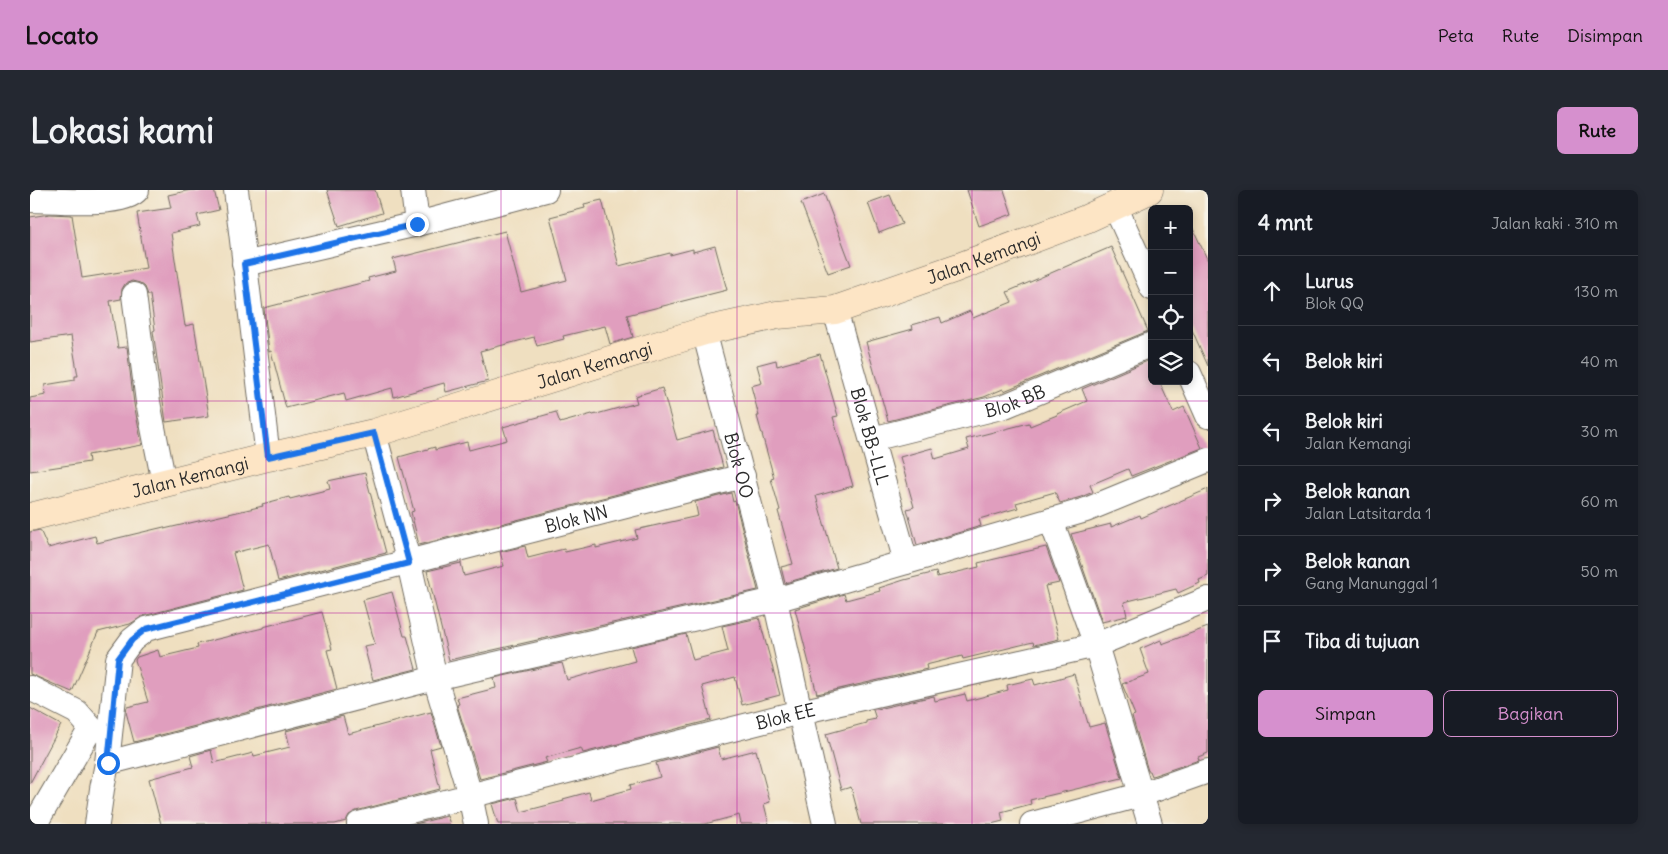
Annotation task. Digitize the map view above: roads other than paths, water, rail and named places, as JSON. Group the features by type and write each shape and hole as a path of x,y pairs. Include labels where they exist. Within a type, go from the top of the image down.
{"street":[{"path":"30,200 109,201 134,194 137,190"},
{"path":"236,190 268,457"},
{"path":"413,190 417,224"},
{"path":"244,264 417,224 546,190"},
{"path":"1129,196 1148,272"},
{"name":"Jalan Kemangi","path":"30,517 268,457 374,433 704,331 777,315 836,310 956,268 1086,219 1129,196"},
{"path":"134,295 148,402 164,483"},
{"name":"Blok BB-LLL","path":"836,310 906,562"},
{"name":"Blok OO","path":"704,331 775,600 825,824"},
{"name":"Blok BB","path":"872,439 1005,406 1148,346"},
{"path":"1193,382 1208,416"},
{"path":"374,433 409,563 435,678 470,795 476,824"},
{"path":"30,688 77,712 98,737 108,763 435,678 775,600 1086,510 1208,460"},
{"name":"Blok NN","path":"97,824 108,763 118,659 132,640 146,629 743,476"},
{"path":"1051,520 1096,644 1150,824"},
{"name":"Blok EE","path":"359,824 800,712 1096,644 1208,599"},
{"path":"35,824 91,728"},
{"path":"1032,824 1140,795 1208,771"}]}
